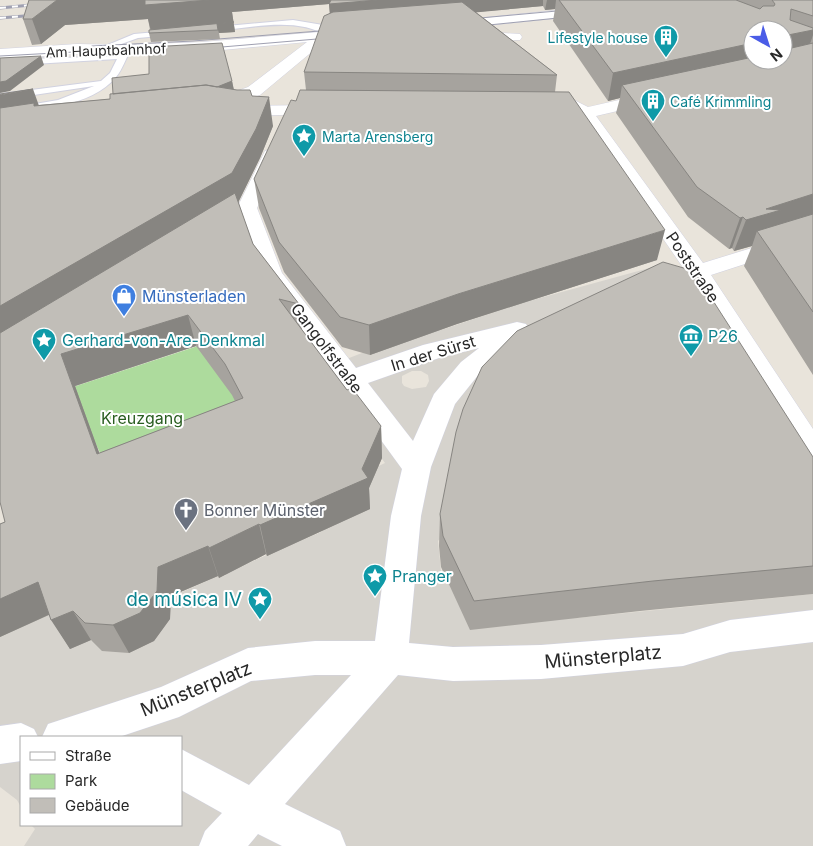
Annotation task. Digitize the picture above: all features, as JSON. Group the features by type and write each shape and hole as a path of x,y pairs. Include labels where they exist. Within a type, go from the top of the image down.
{"street":[{"path":"440,26 603,10"},
{"path":"336,35 309,47 254,91 228,102 207,107 242,111 284,123 339,110"},
{"name":"Am Hauptbahnhof","path":"0,54 102,49 125,53 336,35"},
{"path":"526,112 585,113 671,93"},
{"name":"Poststraße","path":"558,94 585,113 698,272 813,452"},
{"name":"Gangolfstraße","path":"284,123 271,160 240,213 271,274 417,467"},
{"path":"662,282 813,235"},
{"name":"In der Sürst","path":"351,379 432,350 526,326 470,368 443,401 417,467 406,516 390,658"},
{"name":"Münsterplatz","path":"70,736 166,704 248,665 315,658 390,658 453,664 541,662 683,650 730,636 813,626"},
{"path":"220,846 390,658"},
{"path":"0,745 20,742"},
{"path":"182,769 253,809 325,846"}],"lane":[{"path":"205,30 293,22 320,27 336,35"},
{"path":"102,49 137,36 176,33"},
{"path":"0,63 125,53"},
{"path":"0,113 71,100 106,82 114,75 125,53"},
{"path":"36,71 117,66"},
{"path":"0,97 106,82"}],"green space":[{"name":"Kreuzgang","path":"204,344 231,385 236,402 108,470 70,388"}],"shaded area":[{"path":"653,267 438,541 441,571 577,618 813,594 813,846 24,846 35,829 32,826 182,826 182,736 20,736 20,805 17,800 0,787 0,637 57,611 91,640 129,653 154,641 170,619 171,598 173,596 218,576 219,578 226,575 225,573 321,532 368,471 385,463 354,420 313,372 362,353 447,328 518,304","holes":["412,371 421,371 428,375 429,381 426,387 412,389 404,386 402,383 402,376"]}],"building":[{"path":"29,0 57,0 32,19 23,19"},
{"path":"145,0 210,0 145,5"},
{"path":"331,0 378,0 329,4"},
{"path":"559,0 736,0 760,9 763,6 774,6 775,4 772,0 813,0 813,16 791,9 790,20 743,20 743,45 613,73"},
{"path":"462,2 557,75 304,72 324,16 333,12"},
{"path":"793,21 813,28 813,30 793,34"},
{"path":"234,22 217,24 218,30 149,33 149,30"},
{"path":"222,43 232,81 217,87 206,85 113,94 112,78 149,74 149,47"},
{"path":"813,43 813,194 766,209 781,210 746,220 743,217 740,218 697,187 622,85 743,59 743,70 793,70 793,48"},
{"path":"41,56 6,81 0,82 0,58"},
{"path":"206,85 250,90 252,96 269,97 256,129 232,173 0,306 0,108 34,103 34,106 110,99 110,94"},
{"path":"33,89 0,95 0,94"},
{"path":"300,90 569,92 665,230 458,294 369,325 340,317 279,242 254,179 291,100 296,101"},
{"path":"235,193 253,244 299,304 279,299 347,390 352,388 381,426 362,469 368,478 259,524 209,548 208,546 158,567 157,591 140,613 113,625 85,623 73,611 51,620 38,582 0,599 0,524 5,522 0,502 0,333","holes":["188,315 225,364 243,398 97,454 61,354"]},
{"path":"813,214 813,312 757,231"},
{"path":"663,262 694,271 813,457 813,566 653,581 474,601 443,536 440,514 456,432 463,409 482,367 517,331"}],"tram line":[{"path":"469,19 568,10"},
{"path":"479,26 568,17"},
{"path":"92,46 193,41 332,30"},
{"path":"210,48 329,38"},
{"path":"0,56 74,52 125,53 162,51"}],"railway":[{"path":"0,8 41,4"},
{"path":"0,18 36,15"}],"place":[{"name":"Lifestyle house","path":"666,58"},
{"name":"Café Krimmling","path":"653,122"},
{"name":"Marta Arensberg","path":"304,157"},
{"name":"Münsterladen","path":"124,317"},
{"name":"P26","path":"691,357"},
{"name":"Gerhard-von-Are-Denkmal","path":"44,361"},
{"name":"Bonner Münster","path":"186,531"},
{"name":"Pranger","path":"375,597"},
{"name":"de música Ⅳ","path":"260,620"}]}
